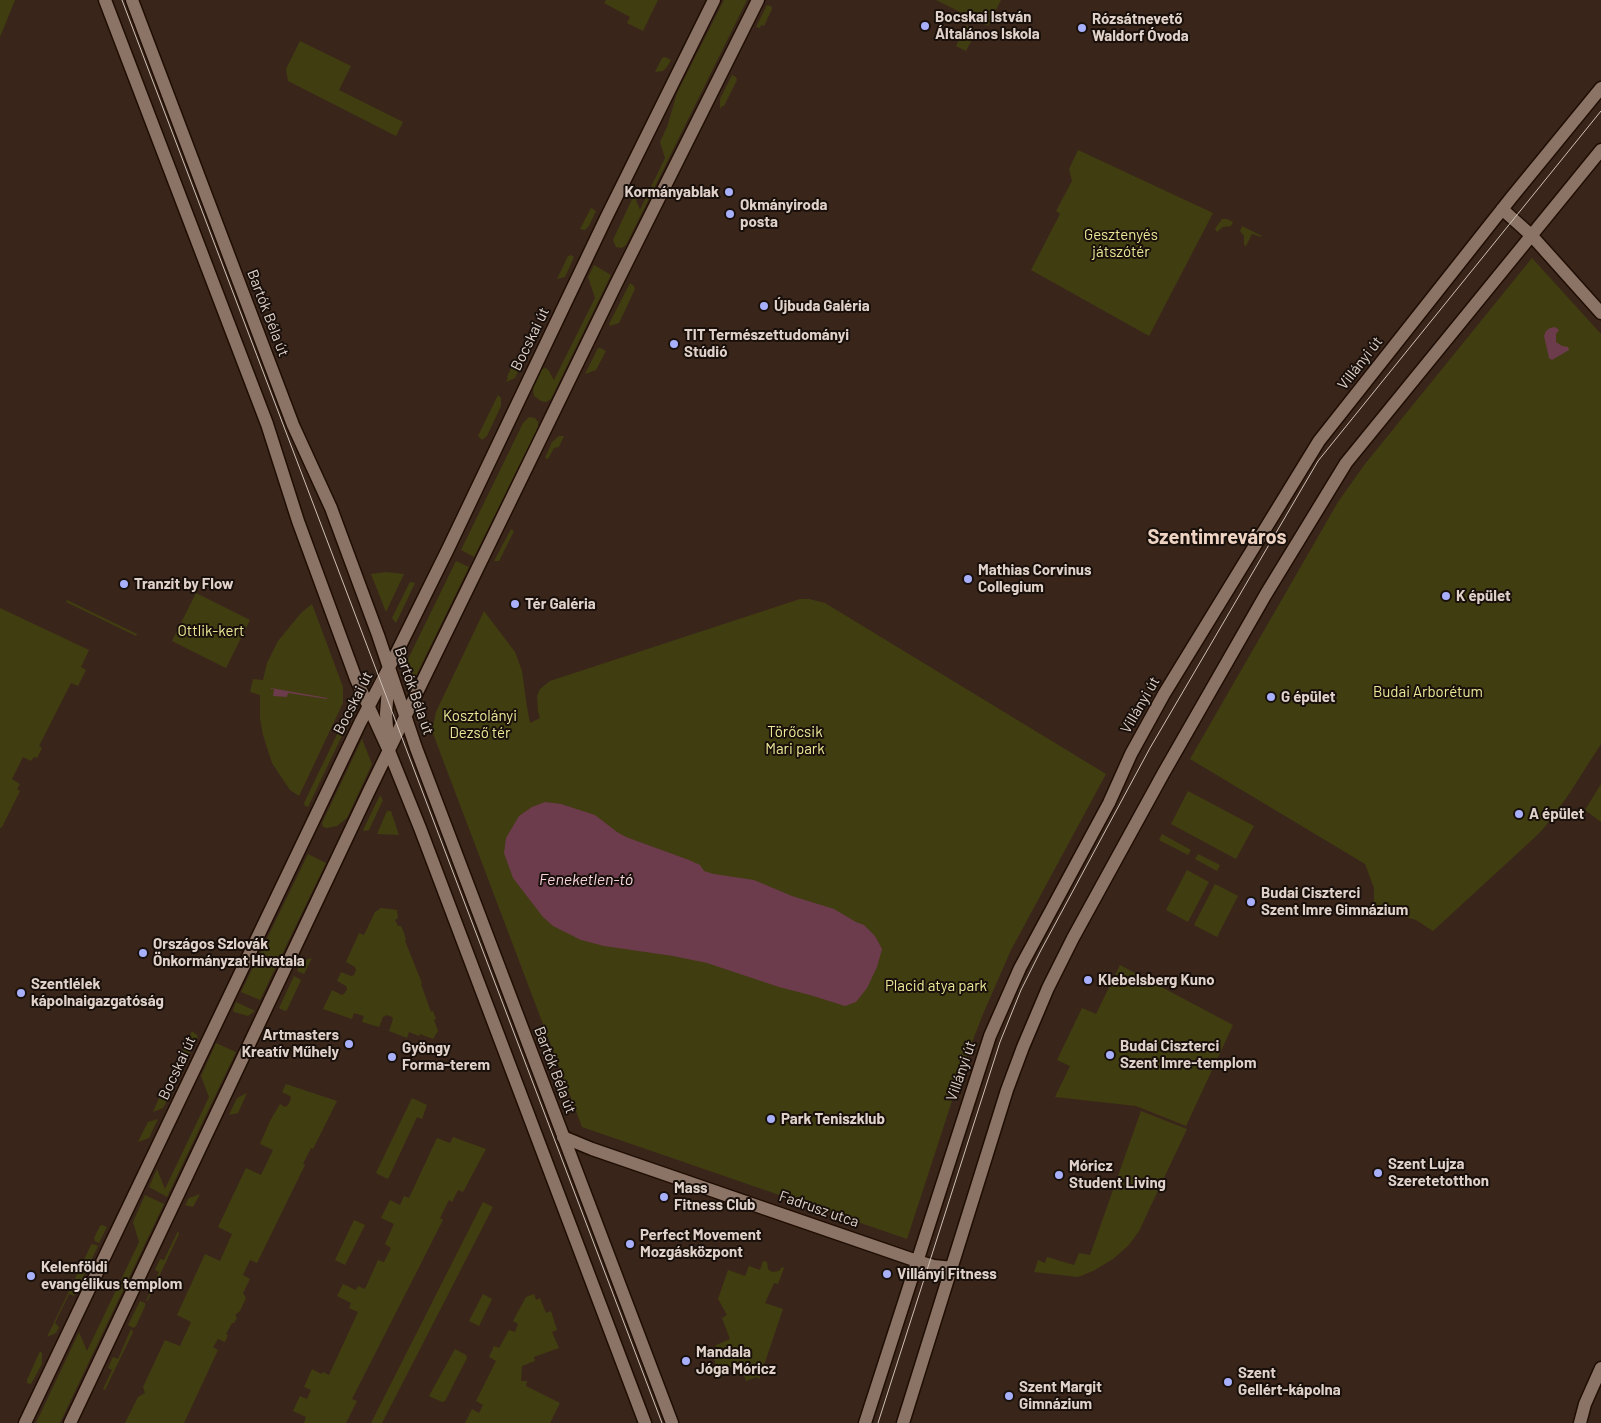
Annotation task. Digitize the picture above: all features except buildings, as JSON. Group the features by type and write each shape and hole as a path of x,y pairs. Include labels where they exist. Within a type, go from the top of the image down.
{"main road":[{"path":"106,0 266,424 298,521 356,679 389,751 420,828 645,1423"},
{"name":"Bartók Béla út","path":"132,0 287,410 331,508 405,717 672,1423"},
{"name":"Bocskai út","path":"26,1423 368,706 448,549 606,218 714,0"},
{"path":"70,1423 405,717 616,284 758,0"},
{"name":"Villányi út","path":"865,1423 979,1068 1002,1007 1042,926 1108,803 1130,754 1164,694 1319,441 1502,209 1601,88"},
{"path":"903,1423 953,1268 1007,1090 1034,1018 1073,938 1163,774 1266,594 1346,463 1601,150"},
{"path":"1502,209 1532,236 1601,313"},
{"path":"389,668 386,714 389,751"},
{"name":"Fadrusz utca","path":"563,1137 592,1149 934,1266 953,1268"},
{"path":"1580,1423 1585,1404 1601,1368"}],"green space":[{"path":"0,0 15,0 0,37"},
{"path":"606,0 658,0 643,31 627,23 630,17 604,3"},
{"path":"724,0 747,0 626,245 622,248 616,247 613,240 634,195 640,210 665,158 660,142 667,127 677,93"},
{"path":"936,0 1001,0 988,26"},
{"path":"767,5 771,6 772,9 764,26 756,27"},
{"path":"966,25 977,30 966,51 956,46"},
{"path":"300,41 351,66 339,90 403,122 396,136 288,81 286,69"},
{"path":"665,57 671,60 667,67 663,71 655,72 662,58"},
{"path":"732,75 737,80 724,106 720,109 720,99"},
{"name":"Gesztenyés játszótér","path":"1078,150 1213,213 1149,336 1031,270 1060,214 1056,211 1072,181 1069,169"},
{"path":"591,208 596,211 589,226 585,230 580,229"},
{"path":"1222,219 1233,222 1231,226 1223,227 1217,232 1215,229"},
{"path":"1242,226 1262,236 1252,234 1246,246 1244,245 1244,236 1240,231"},
{"path":"568,256 574,257 565,277 557,279"},
{"name":"Budai Arborétum","path":"1532,258 1601,334 1601,744 1567,797 1556,812 1554,811 1544,828 1433,931 1416,920 1388,912 1374,914 1374,888 1365,864 1190,759 1338,502 1365,464"},
{"path":"594,265 611,275 551,399 546,402 541,401 534,396 533,388 542,369 546,368 554,380 595,298 588,277"},
{"path":"630,283 635,289 619,323 610,326 609,324"},
{"path":"598,348 606,351 596,370 585,374"},
{"path":"522,363 515,378 506,382 512,366"},
{"path":"498,395 501,398 501,406 487,436 482,440 478,436"},
{"path":"529,417 535,418 538,422 538,428 474,557 461,550 523,423"},
{"path":"559,436 564,436 559,447 554,448 548,459 545,458 552,442"},
{"path":"511,529 514,531 499,561 494,561"},
{"path":"456,561 469,567 414,680 407,661"},
{"path":"386,572 404,574 386,612 371,574"},
{"path":"410,582 415,583 396,623 392,618"},
{"name":"Ottlik-kert","path":"196,593 250,620 226,668 172,641"},
{"path":"800,599 825,603 1106,774 1011,950 983,1014 966,1058 907,1239 582,1127 432,731 436,712 484,611 515,652 522,671 530,723 540,718 537,696 540,689 550,681"},
{"path":"67,600 137,634 136,636 66,602"},
{"path":"312,604 343,687 343,703 299,796 290,790 272,763 260,719 260,695 250,692 253,679 263,680 267,663 278,641 301,613"},
{"path":"0,608 89,650 81,667 86,670 78,686 71,683 39,746 42,748 37,758 34,757 31,761 23,757 12,779 20,784 17,789 20,791 0,828"},
{"path":"343,722 348,723 308,807 305,806 304,803"},
{"path":"362,739 372,764 347,818 337,826 323,827 322,823"},
{"path":"1601,784 1601,822 1585,810"},
{"path":"1188,791 1254,826 1236,859 1171,824"},
{"path":"380,795 383,800 369,830 365,831 363,830"},
{"path":"387,811 391,811 399,835 377,834"},
{"path":"1162,834 1191,850 1188,855 1159,840"},
{"path":"308,854 326,863 260,1000 241,992"},
{"path":"1198,854 1220,865 1217,871 1195,859"},
{"path":"1187,870 1209,882 1188,922 1166,910"},
{"path":"1215,884 1238,896 1217,937 1194,925"},
{"path":"381,908 397,910 398,918 395,920 398,926 401,926 404,933 405,941 422,983 431,1012 433,1011 436,1019 434,1020 438,1031 433,1039 409,1032 407,1038 389,1031 393,1019 387,1015 383,1017 379,1027 362,1022 364,1016 354,1013 352,1019 323,1009 332,990 342,995 345,993 346,986 337,981 341,972 351,976 354,975 355,967 346,962 359,933 364,935 375,912"},
{"path":"312,958 304,974 297,971 301,961"},
{"path":"1120,965 1233,1025 1186,1126 1136,1106 1055,1097 1070,1066 1057,1060 1082,1008 1096,1014"},
{"path":"294,976 301,980 285,1011 279,1008"},
{"path":"236,1002 255,1011 248,1016 234,1012"},
{"path":"192,1031 198,1036 186,1061 175,1065"},
{"path":"216,1043 236,1052 167,1197 149,1187 157,1169 165,1189 209,1097 201,1076"},
{"path":"286,1084 337,1101 313,1149 311,1148 303,1164 305,1165 257,1263 250,1260 243,1275 250,1279 243,1293 246,1298 240,1311 235,1315 237,1318 226,1334 228,1335 225,1342 218,1339 213,1347 218,1350 184,1423 125,1423 138,1397 145,1393 143,1387 165,1340 180,1346 191,1322 177,1315 205,1254 220,1261 232,1234 218,1227 246,1168 261,1175 273,1150 260,1144 280,1104 285,1107 291,1099 290,1096 282,1092"},
{"path":"171,1093 163,1108 153,1112 160,1096"},
{"path":"247,1093 238,1113 229,1115 237,1098"},
{"path":"412,1098 427,1105 422,1119 417,1117 388,1179 376,1173"},
{"path":"1141,1111 1187,1129 1139,1231 1129,1245 1113,1259 1093,1271 1078,1277 1034,1272 1038,1260 1045,1263 1047,1257 1074,1265 1079,1253 1090,1255"},
{"path":"158,1119 149,1138 138,1142 148,1122"},
{"path":"453,1137 486,1149 463,1192 458,1190 452,1202 449,1200 440,1218 443,1220 352,1399 357,1401 346,1423 304,1423 306,1417 293,1411 300,1396 307,1399 311,1390 304,1387 312,1369 321,1374 323,1372 329,1375 358,1312 349,1308 351,1303 337,1296 343,1284 356,1290 358,1286 365,1289 378,1260 384,1262 391,1248 385,1244 394,1224 381,1218 390,1200 400,1205 404,1196 409,1198 437,1138 450,1143"},
{"path":"200,1194 193,1207 185,1205 189,1198"},
{"path":"145,1195 164,1204 60,1423 36,1423 79,1332 87,1351 139,1242 133,1222"},
{"path":"483,1202 493,1207 382,1423 371,1423"},
{"path":"354,1220 365,1225 345,1265 335,1260"},
{"path":"102,1225 107,1227 99,1243 94,1238"},
{"path":"178,1231 179,1234 146,1301 159,1272 155,1270 160,1259 164,1260"},
{"path":"91,1245 98,1246 74,1296 69,1294 55,1323 59,1327 56,1333 47,1337"},
{"path":"763,1261 767,1262 768,1269 772,1272 779,1271 782,1267 784,1268 778,1284 774,1283 765,1303 783,1309 759,1380 757,1377 746,1381 739,1364 725,1369 726,1373 718,1375 714,1358 716,1345 730,1339 722,1318 727,1315 718,1299 728,1270 745,1276 749,1266 760,1270"},
{"path":"483,1294 492,1299 479,1326 469,1321"},
{"path":"534,1294 536,1300 540,1298 546,1313 551,1311 557,1330 552,1332 559,1348 534,1357 535,1361 522,1366 521,1381 527,1381 526,1386 560,1403 550,1423 465,1423 472,1409 479,1413 483,1405 476,1401 496,1361 489,1357 494,1346 499,1348 509,1330 515,1332 518,1324 513,1321 526,1297"},
{"path":"140,1301 145,1303 145,1306 136,1326 133,1328 128,1325"},
{"path":"131,1329 133,1332 105,1390 103,1389 112,1370 108,1368 113,1357 118,1359"},
{"path":"455,1349 466,1355 467,1358 445,1401 442,1402 429,1396"},
{"path":"40,1351 42,1353 42,1364 31,1384 27,1383 27,1380"}],"water":[{"path":"1555,327 1559,330 1556,334 1556,342 1568,347 1569,350 1552,360 1549,358 1544,336 1546,331"},
{"path":"271,688 327,699 288,693 287,697 273,696 274,689"},
{"name":"Feneketlen-tó","path":"545,802 561,804 595,815 626,837 689,860 700,865 704,871 754,880 792,896 834,909 864,925 875,936 882,949 877,967 867,988 856,1002 845,1006 707,963 604,946 581,940 553,926 543,917 513,878 504,853 506,838 519,816 532,807"}],"tram line":[{"path":"122,0 662,1423"},
{"path":"878,1423 1000,1042 1021,990 1040,952 1150,748 1318,461 1601,111"}],"place":[{"name":"Bocskai István Általános Iskola","path":"925,26"},
{"name":"Rózsátnevető Waldorf Óvoda","path":"1082,28"},
{"name":"Kormányablak","path":"729,192"},
{"name":"Okmányiroda posta","path":"730,214"},
{"name":"Újbuda Galéria","path":"764,306"},
{"name":"TIT Természettudományi Stúdió","path":"674,344"},
{"name":"Mathias Corvinus Collegium","path":"968,579"},
{"name":"Tranzit by Flow","path":"124,584"},
{"name":"K épület","path":"1446,596"},
{"name":"Tér Galéria","path":"515,604"},
{"name":"G épület","path":"1271,697"},
{"name":"A épület","path":"1519,814"},
{"name":"Budai Ciszterci Szent Imre Gimnázium","path":"1251,902"},
{"name":"Országos Szlovák Önkormányzat Hivatala","path":"143,953"},
{"name":"Klebelsberg Kuno","path":"1088,980"},
{"name":"Szentlélek kápolnaigazgatóság","path":"21,993"},
{"name":"Artmasters Kreatív Műhely","path":"349,1044"},
{"name":"Budai Ciszterci Szent Imre-templom","path":"1110,1055"},
{"name":"Gyöngy Forma-terem","path":"392,1057"},
{"name":"Park Teniszklub","path":"771,1119"},
{"name":"Szent Lujza Szeretetotthon","path":"1378,1173"},
{"name":"Móricz Student Living","path":"1059,1175"},
{"name":"Mass Fitness Club","path":"664,1197"},
{"name":"Perfect Movement Mozgásközpont","path":"630,1244"},
{"name":"Villányi Fitness","path":"887,1274"},
{"name":"Kelenföldi evangélikus templom","path":"31,1276"},
{"name":"Mandala Jóga Móricz","path":"686,1361"},
{"name":"Szent Gellért-kápolna","path":"1228,1382"},
{"name":"Szent Margit Gimnázium","path":"1009,1396"}],"district":[{"name":"Szentimreváros","path":"1217,537"}],"park label":[{"name":"Kosztolányi Dezső tér","path":"480,724"},
{"name":"Törőcsik Mari park","path":"795,740"},
{"name":"Placid atya park","path":"936,986"}]}
